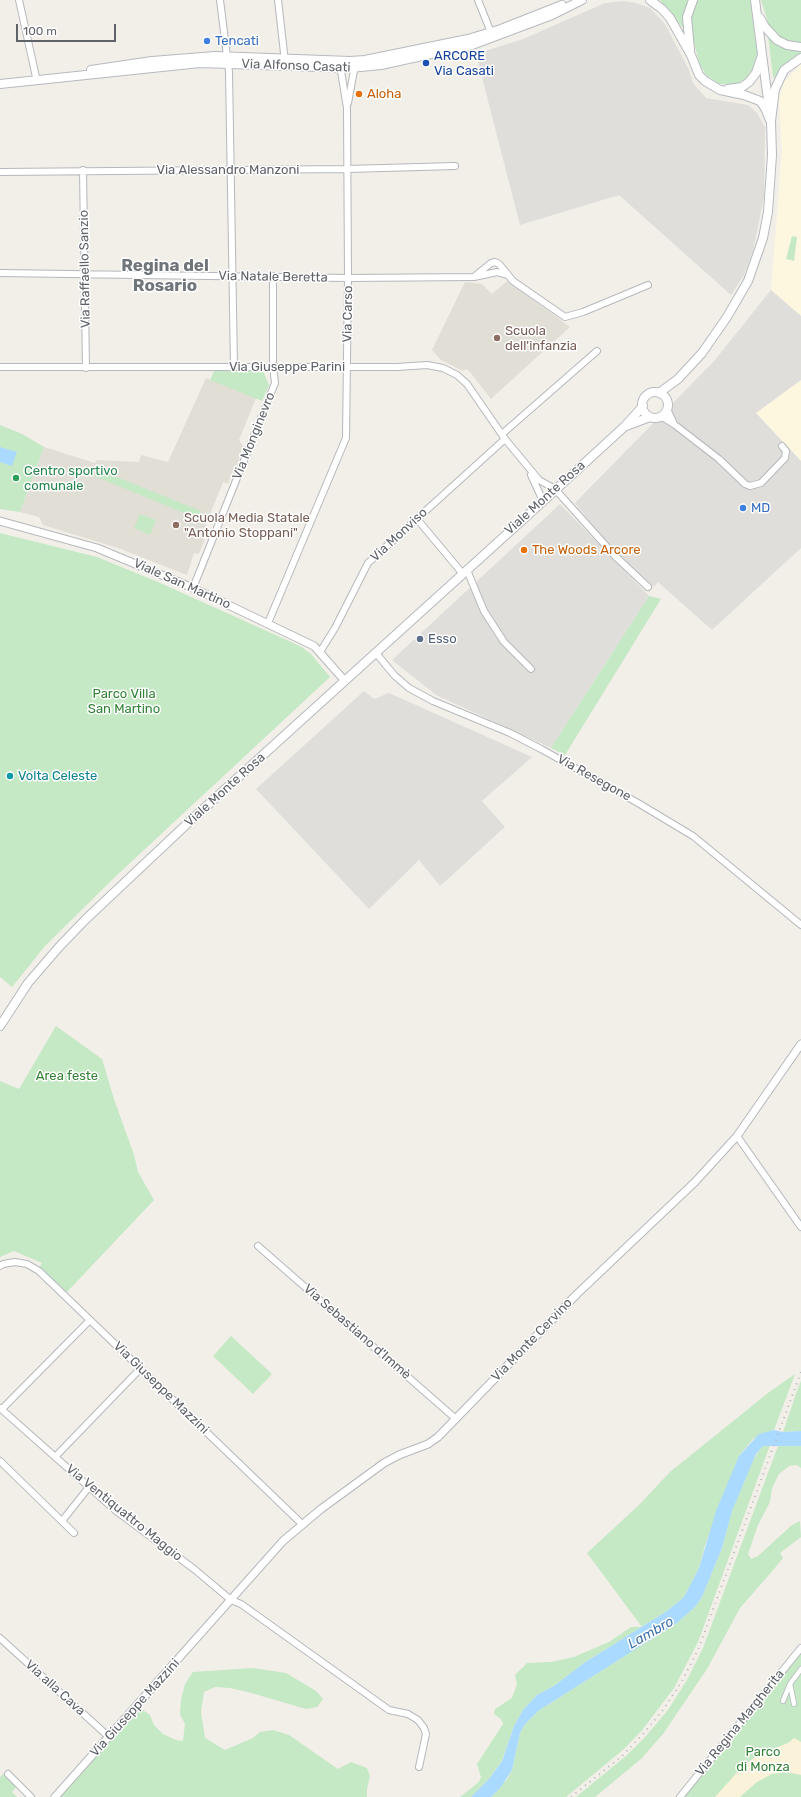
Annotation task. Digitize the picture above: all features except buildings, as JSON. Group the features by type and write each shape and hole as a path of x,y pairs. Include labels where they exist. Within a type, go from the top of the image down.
{"main road":[{"name":"Via Alfonso Casati","path":"492,35 549,9 578,0"},
{"name":"Via Alfonso Casati","path":"0,79 36,77 152,61 227,60 381,65 450,51 552,15 582,0"},
{"path":"650,0 662,9 670,18 691,55 699,75 710,86 760,101 771,121"},
{"path":"691,55 687,17 693,0"},
{"path":"755,2 762,21 773,36 787,45 801,47"},
{"path":"755,2 771,121"},
{"path":"720,90 733,89 749,82 756,73 763,53"},
{"path":"771,121 775,89 779,78 784,70 801,58"},
{"name":"Via Alfonso Casati","path":"0,84 227,60"},
{"name":"Viale Monte Rosa","path":"624,427 654,417 662,416 667,409 667,400 678,379 719,330 740,295 752,269 763,238 768,212 771,186 771,121"},
{"name":"Viale Monte Rosa","path":"0,1026 9,1010 33,977 86,919 189,822 624,427 643,406 646,396 652,393 659,393 678,379"},
{"path":"659,393 667,400"},
{"path":"643,406 645,412 654,417"}],"street":[{"path":"19,0 36,77"},
{"path":"220,0 227,60 232,170 234,367"},
{"path":"278,0 285,62"},
{"path":"478,0 492,35"},
{"name":"Via Carso","path":"268,623 346,438 348,278 347,108 340,64"},
{"name":"Via Carso","path":"347,108 355,64"},
{"name":"Via Alessandro Manzoni","path":"0,172 83,170 347,169 455,166"},
{"name":"Via Raffaello Sanzio","path":"83,170 86,274 86,368"},
{"path":"474,277 490,263 495,262 499,264 513,281 566,317 583,312 648,285"},
{"name":"Via Natale Beretta","path":"0,273 233,275 348,278 474,277 497,272 507,275"},
{"name":"Via Monginevro","path":"193,588 275,383 273,366 274,276"},
{"name":"Via Monviso","path":"320,652 335,628 368,564 597,351"},
{"name":"Via Giuseppe Parini","path":"0,367 397,367 427,365 443,368 457,375 467,384 504,436 539,480 555,489 615,556 648,587"},
{"path":"667,409 675,425"},
{"path":"654,417 664,418 675,425 719,459 745,484 750,486 761,483 785,458 786,451 782,446"},
{"name":"Via Giuseppe Parini","path":"527,466 543,501"},
{"path":"417,519 465,572 484,611 504,642 530,669"},
{"name":"Viale San Martino","path":"0,521 97,548 193,588 306,641 320,652 345,681"},
{"name":"Via Resegone","path":"376,653 394,675 410,688 433,701 510,733 541,749 638,803 693,836 801,925"},
{"name":"Via Monte Cervino","path":"231,1600 283,1541 302,1524 384,1463 399,1455 428,1444 438,1437 577,1294 695,1182 737,1136 801,1044"},
{"path":"737,1136 801,1227"},
{"name":"Via Sebastiano d'Immè","path":"258,1246 456,1419"},
{"name":"Via Giuseppe Mazzini","path":"0,1266 15,1262 28,1264 39,1271 302,1524"},
{"path":"1,1409 90,1320"},
{"path":"55,1457 140,1369"},
{"name":"Via Ventiquattro Maggio","path":"1,1409 89,1487 231,1600 241,1604 389,1710 408,1714 418,1720 424,1728 426,1734 418,1767"},
{"path":"0,1462 74,1533"},
{"path":"62,1521 89,1487"},
{"name":"Via Giuseppe Mazzini","path":"55,1797 231,1600"},
{"name":"Via alla Cava","path":"0,1638 109,1737"},
{"name":"Via Regina Margherita","path":"680,1797 801,1648"},
{"path":"782,1700 790,1684 801,1669"},
{"path":"790,1684 794,1704"},
{"path":"8,1774 31,1797"}],"shaded area":[{"path":"623,1 636,3 650,8 665,24 689,70 693,83 706,98 748,105 757,113 765,127 764,197 753,251 743,277 731,295 619,195 520,225 476,54 523,39 605,3"},
{"path":"801,64 801,316 771,290 782,151 779,99 784,82"},
{"name":"Scuola dell'infanzia","path":"507,281 570,327 491,399 470,372 466,369 463,371 441,360 432,350 465,282 482,284 492,294"},
{"path":"771,290 801,316 801,380 756,413 801,461 801,548 712,630 658,582 654,587 609,546 575,503 715,360"},
{"path":"206,378 256,398 239,440 243,446 236,468 232,473 228,484 223,482 201,537 205,539 199,554 194,553 187,575 118,548 43,525 39,517 20,512 44,447 95,463 96,460 139,462 141,455 168,462"},
{"path":"801,380 801,461 756,413"},
{"path":"560,504 649,596 551,748 436,695 392,660"},
{"path":"364,691 374,699 389,693 532,757 482,801 505,827 440,886 419,860 369,909 256,789"}],"green space":[{"path":"660,0 688,0 683,27 682,27"},
{"path":"697,0 750,0 757,53 752,70 746,78 735,85 720,84 706,75 699,63 693,38 691,16"},
{"path":"761,0 801,0 801,44 787,41 777,36 770,28"},
{"path":"768,36 801,50 801,55 788,61 774,78 773,77"},
{"path":"792,236 797,237 794,261 786,259"},
{"path":"214,371 263,371 269,385 262,401 210,380"},
{"name":"Centro sportivo comunale","path":"0,425 22,434 44,447 20,512 0,509"},
{"path":"97,469 201,511 199,519 94,476"},
{"path":"140,514 156,520 150,535 134,528"},
{"name":"Parco Villa San Martino","path":"0,533 97,557 158,582 300,646 311,654 330,677 116,876 45,946 12,987 0,977"},
{"path":"649,596 661,599 565,755 551,748"},
{"name":"Area feste","path":"56,1026 102,1059 114,1099 134,1155 138,1172 154,1200 66,1293 39,1268 42,1263 14,1251 0,1257 0,1081 19,1089"},
{"path":"231,1336 272,1374 253,1394 213,1356"},
{"path":"795,1374 774,1430 753,1439 739,1456 705,1545 699,1568 684,1597 667,1611 642,1627 587,1553 639,1505 670,1472 768,1393"},
{"path":"801,1381 801,1431 783,1432 798,1388"},
{"path":"770,1445 698,1642 674,1688 643,1729 624,1749 566,1797 491,1797 508,1778 512,1770 520,1733 525,1724 538,1711 677,1623 695,1607 702,1597 722,1548 732,1511 751,1464 763,1446"},
{"path":"778,1446 801,1446 801,1468 797,1465 789,1466 779,1474 772,1488 770,1502 758,1525 748,1554 751,1559 758,1556 792,1525 800,1521 801,1537 780,1553 783,1558 740,1608 707,1669 663,1734 641,1759 595,1797 576,1797 626,1756 647,1735 668,1710 687,1680 703,1648"},
{"path":"631,1627 641,1627 584,1663 554,1686 537,1695 523,1710 514,1726 502,1760 490,1778 471,1797 460,1797 479,1782 481,1777 477,1764 503,1724 501,1719 494,1714 495,1709 512,1698 517,1684 515,1675 527,1663 551,1662 574,1657 609,1642"},
{"name":"Parco di Monza","path":"801,1653 801,1797 683,1797 747,1719"},
{"path":"253,1668 286,1673 316,1691 323,1699 317,1707 306,1709 248,1692 230,1688 215,1687 204,1692 201,1712 205,1738 225,1750 253,1738 260,1732 273,1730 289,1735 338,1769 351,1762 367,1768 370,1776 367,1797 55,1797 137,1706 150,1715 154,1725 163,1734 176,1740 183,1741 185,1724 180,1714 181,1700 185,1684 193,1672"},
{"path":"3,1774 16,1787 12,1792 17,1797 0,1797 0,1777"}],"sand":[{"path":"794,1738 801,1742 801,1775 786,1772 772,1774 757,1782 740,1797 715,1797 741,1768 758,1755 788,1743"}],"water":[{"path":"0,447 17,452 12,466 0,462"},
{"name":"Lambro","path":"774,1430 783,1432 801,1431 801,1446 763,1446 756,1454 732,1511 722,1548 702,1597 695,1607 677,1623 538,1711 525,1724 520,1733 512,1770 501,1787 491,1797 471,1797 490,1778 502,1761 514,1726 523,1710 537,1695 554,1686 584,1663 667,1611 684,1597 699,1568 716,1511 739,1456 759,1434"}],"railway":[{"path":"571,1797 622,1756 663,1710 682,1681 698,1650 801,1372"}],"place":[{"name":"Tencati","path":"207,41"},
{"name":"ARCORE Via Casati","path":"426,63"},
{"name":"Aloha","path":"359,94"},
{"name":"Scuola dell'infanzia","path":"497,338"},
{"name":"Centro sportivo comunale","path":"16,478"},
{"name":"MD","path":"743,508"},
{"name":"Scuola Media Statale \"Antonio Stoppani\"","path":"176,525"},
{"name":"The Woods Arcore","path":"524,550"},
{"name":"Esso","path":"420,639"},
{"name":"Volta Celeste","path":"10,776"}],"district":[{"name":"Regina del Rosario","path":"165,276"}]}
